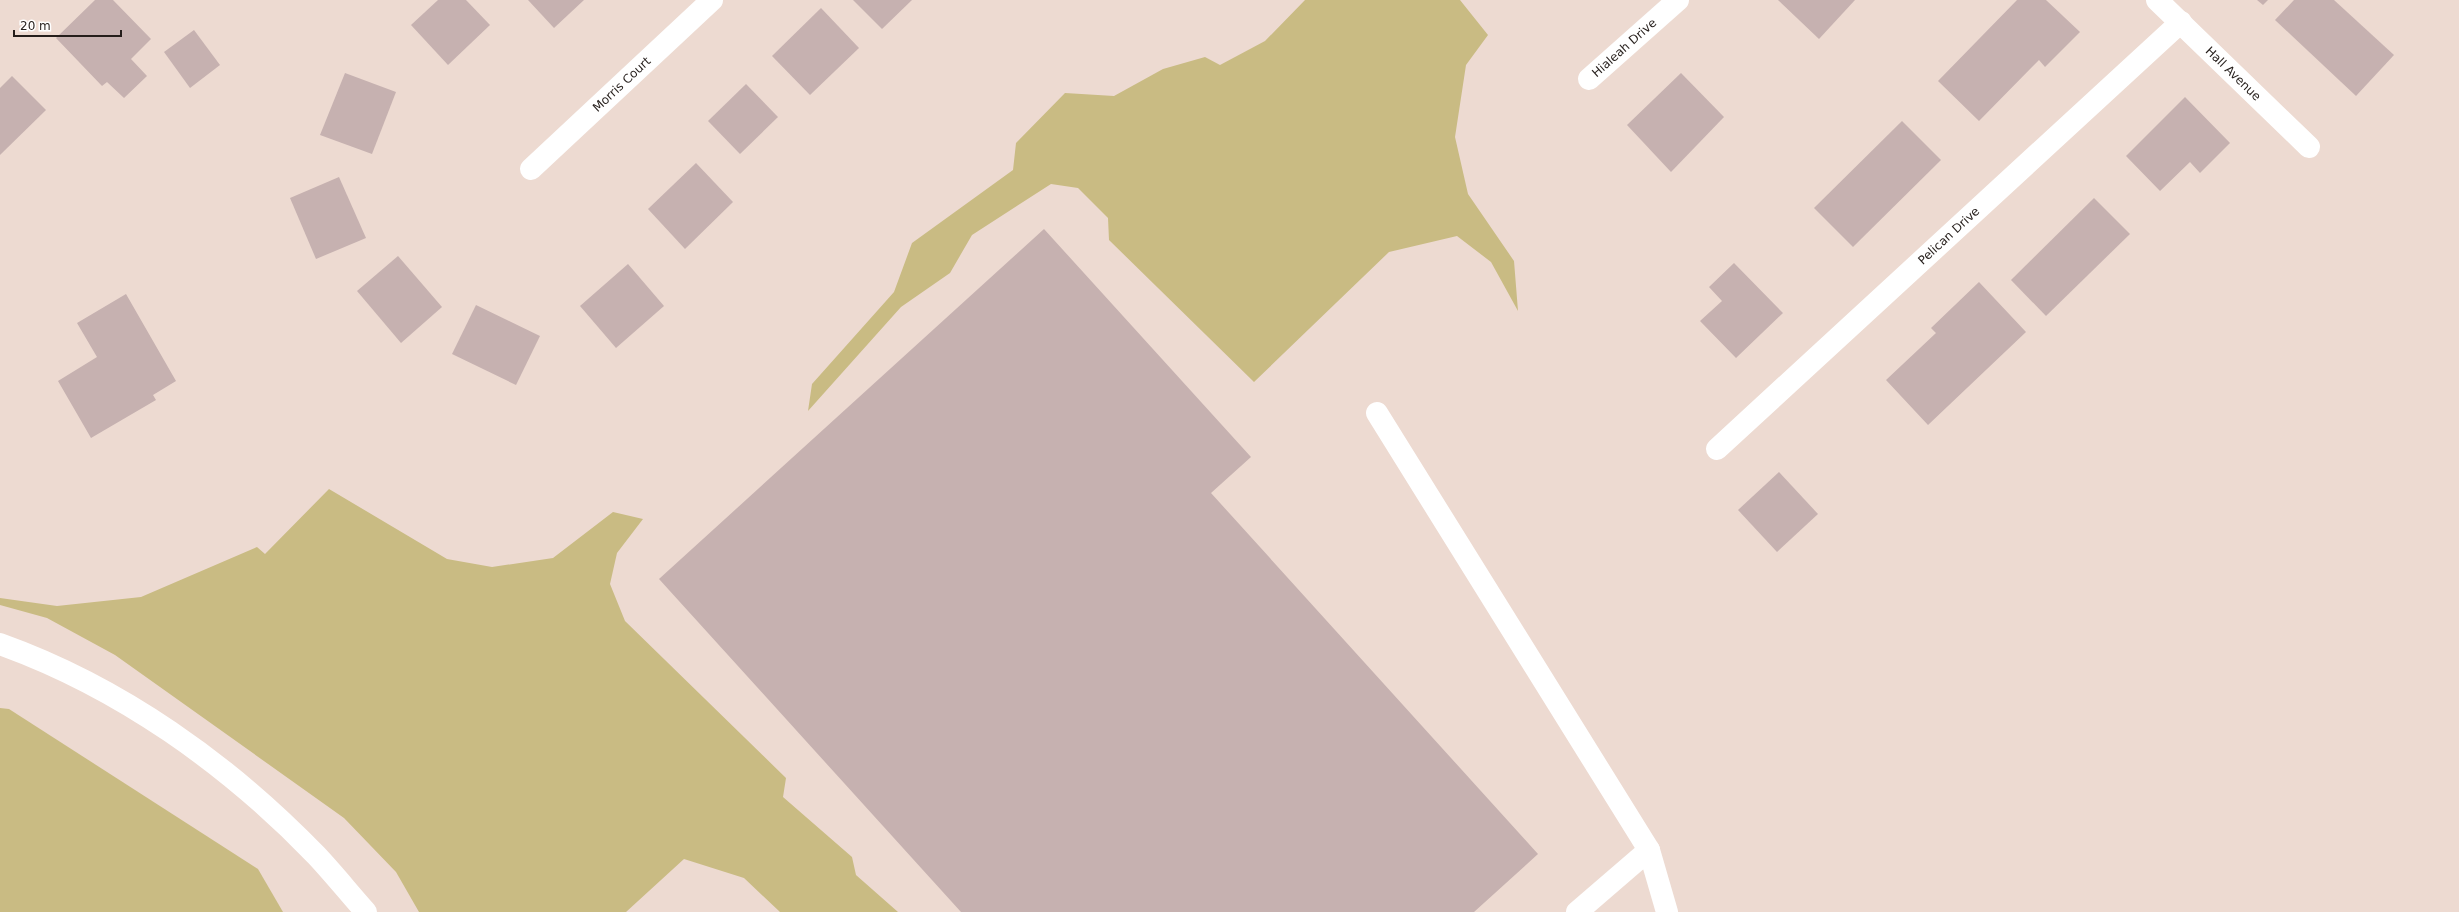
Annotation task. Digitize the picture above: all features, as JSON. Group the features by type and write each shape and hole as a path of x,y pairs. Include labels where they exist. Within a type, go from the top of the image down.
{"main road":[{"name":"Morris Court","path":"531,169 712,0"},
{"name":"Hialeah Drive","path":"1589,79 1678,0"},
{"name":"Hall Avenue","path":"2157,0 2309,147"},
{"name":"Pelican Drive","path":"1717,449 2180,22"},
{"path":"1377,413 1650,850 1667,912"},
{"path":"0,644 27,654 108,694 185,741 253,795 316,855 366,912"},
{"path":"1577,912 1650,850"}],"shaded area":[{"path":"1305,0 1460,0 1488,35 1466,65 1455,137 1468,194 1514,261 1518,311 1491,262 1457,236 1389,252 1254,382 1109,240 1108,218 1078,188 1051,184 972,235 950,273 901,307 808,411 812,384 894,292 912,243 1013,170 1016,143 1065,93 1114,96 1163,69 1205,57 1220,65 1265,41"},
{"path":"329,489 447,559 492,567 553,558 613,512 643,519 617,553 610,584 625,621 786,778 783,797 852,857 856,875 898,912 780,912 744,878 684,859 626,912 419,912 396,872 344,818 115,655 47,618 0,605 0,598 57,606 141,597 257,547 265,554"},
{"path":"0,708 9,709 258,869 283,912 0,912"}],"building":[{"path":"95,0 113,0 151,39 131,59 147,76 124,98 107,82 102,86 56,38"},
{"path":"438,0 466,0 490,25 448,65 411,25"},
{"path":"528,0 584,0 554,28"},
{"path":"853,0 912,0 882,29"},
{"path":"1778,0 1855,0 1819,39"},
{"path":"2017,0 2046,0 2080,32 2045,67 2039,60 1979,121 1938,81"},
{"path":"2257,0 2268,0 2263,5"},
{"path":"2294,0 2334,0 2394,55 2356,96 2275,20"},
{"path":"821,8 859,48 810,95 772,56"},
{"path":"194,30 220,65 190,88 164,52"},
{"path":"345,73 396,92 372,154 320,135"},
{"path":"1681,73 1724,117 1671,172 1627,125"},
{"path":"12,76 46,110 0,155 0,88"},
{"path":"746,84 778,117 740,154 708,121"},
{"path":"2185,97 2230,143 2200,173 2190,162 2160,191 2126,156"},
{"path":"1902,121 1941,160 1853,247 1814,208"},
{"path":"696,163 733,202 685,249 648,209"},
{"path":"339,177 366,238 316,259 290,198"},
{"path":"2094,198 2130,234 2046,316 2011,280"},
{"path":"1044,229 1251,457 1211,493 1538,854 1474,912 961,912 659,579"},
{"path":"398,256 442,307 401,343 357,291"},
{"path":"1734,263 1783,313 1736,358 1700,321 1722,301 1709,287"},
{"path":"628,264 664,306 616,348 580,306"},
{"path":"1979,282 2026,332 1928,425 1886,380 1936,333 1931,328"},
{"path":"126,294 176,381 153,395 156,400 91,438 58,381 97,357 77,323"},
{"path":"476,305 540,336 516,385 452,354"},
{"path":"1779,472 1818,514 1777,552 1738,510"}]}
